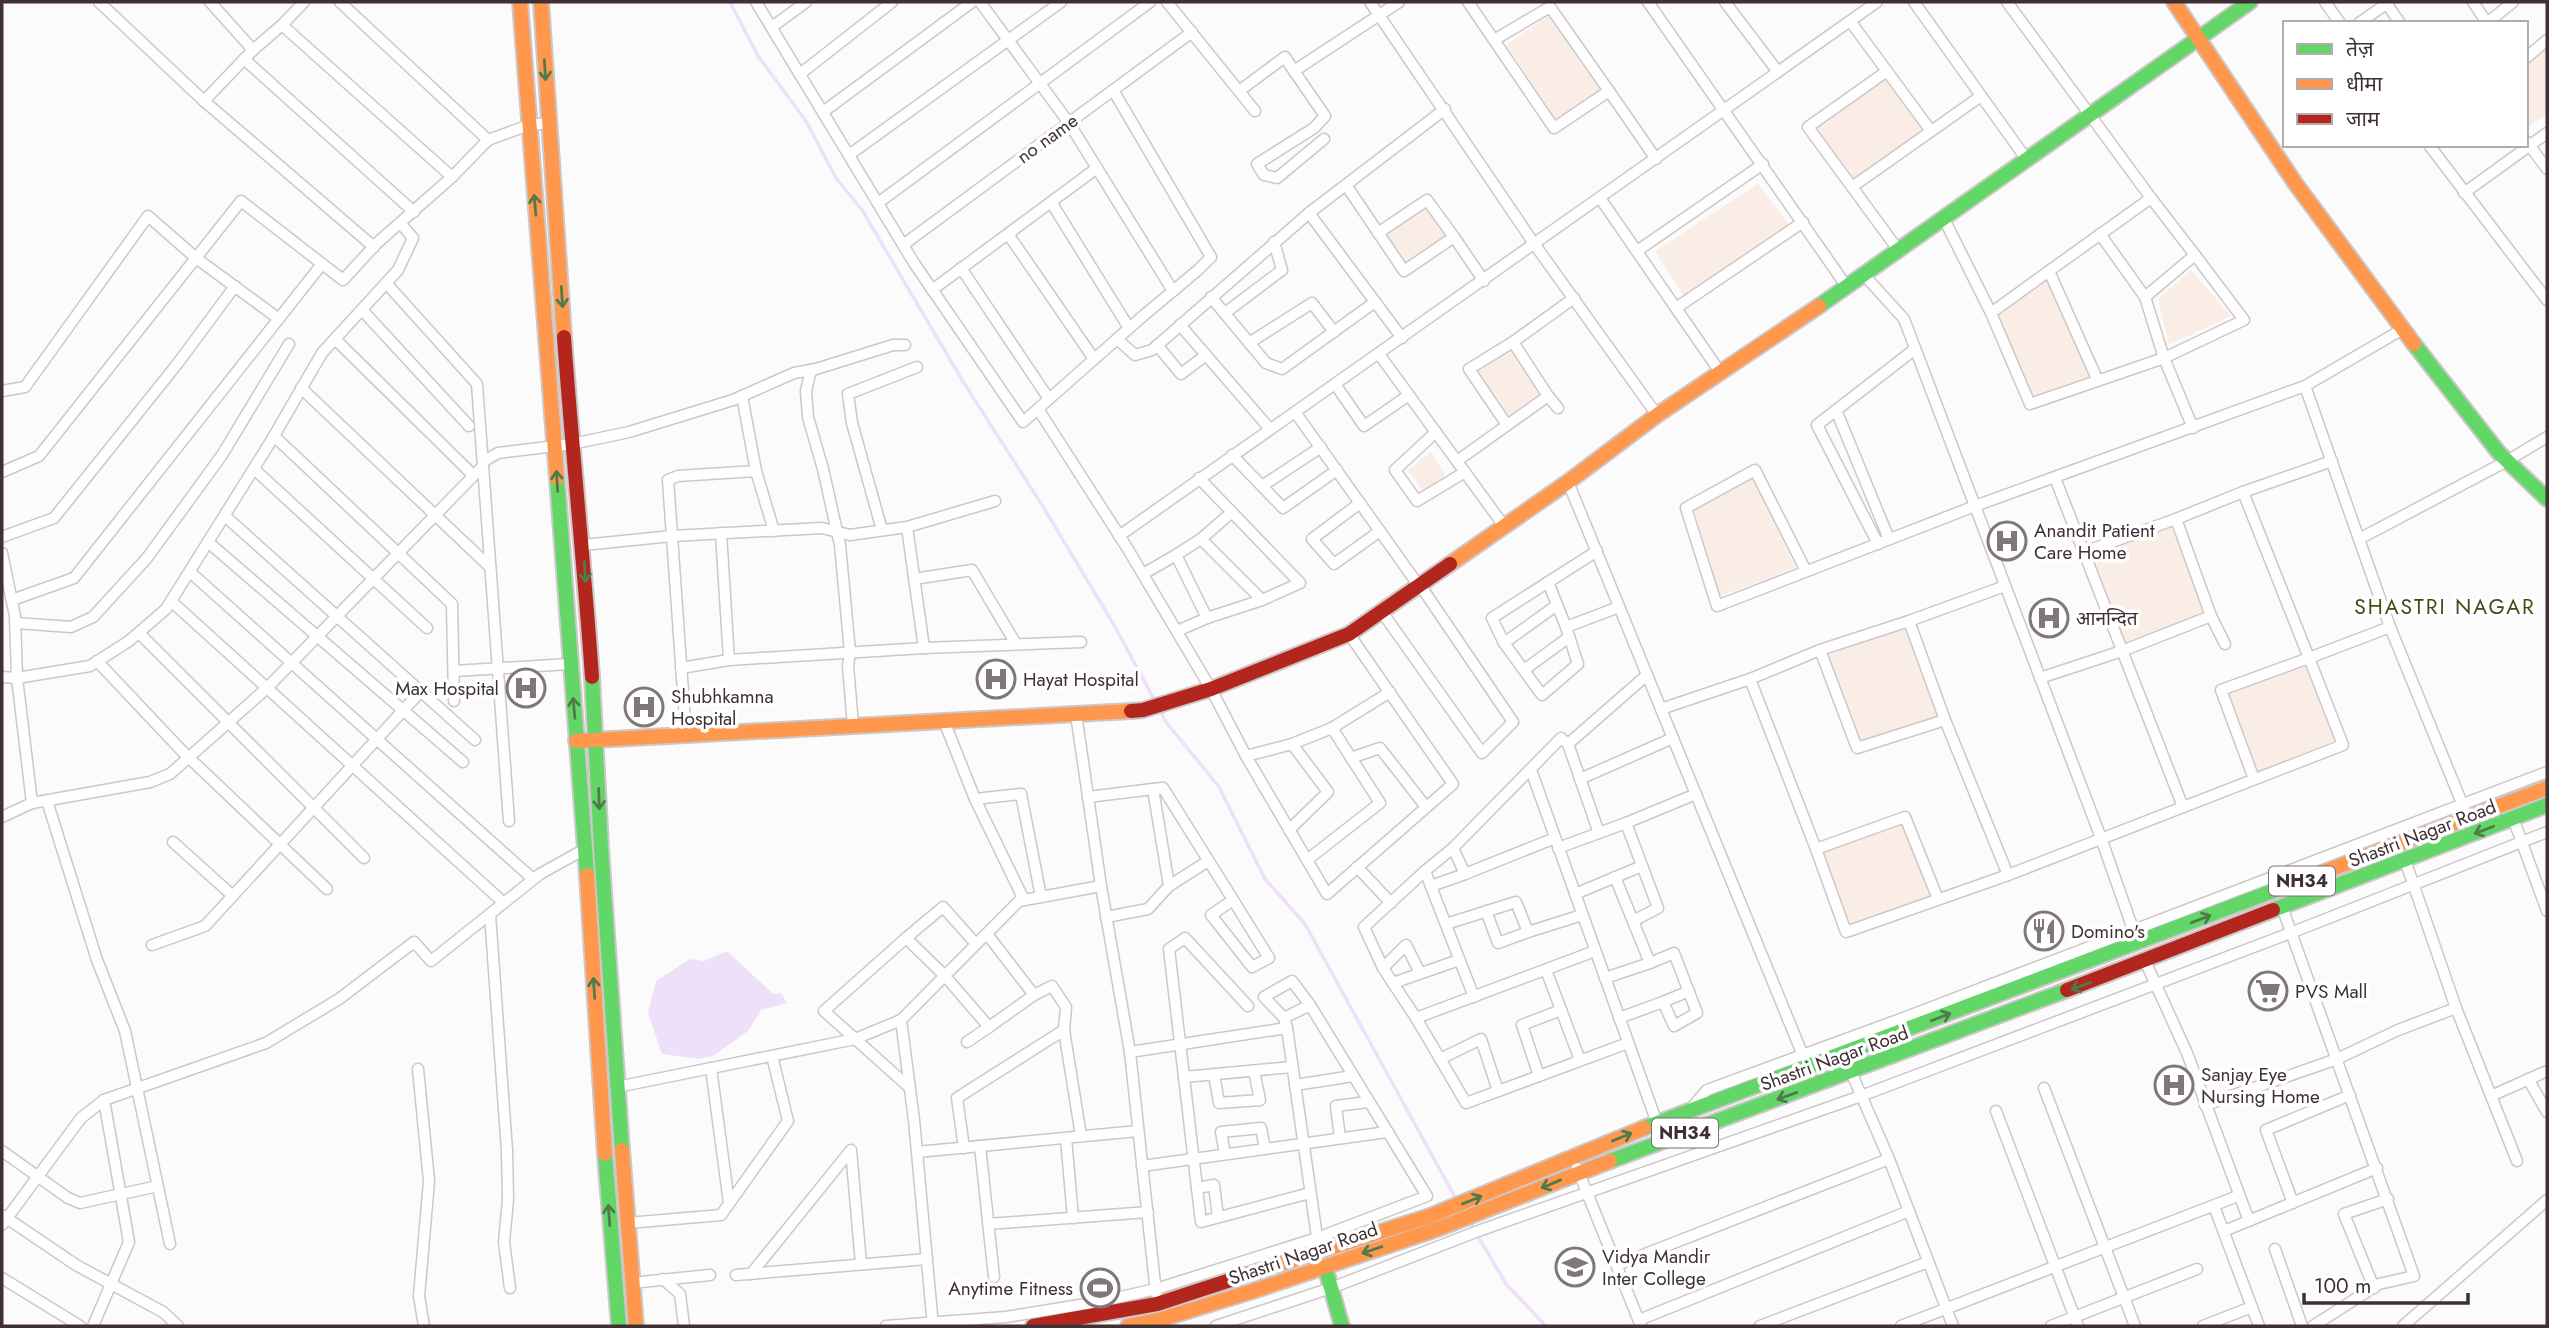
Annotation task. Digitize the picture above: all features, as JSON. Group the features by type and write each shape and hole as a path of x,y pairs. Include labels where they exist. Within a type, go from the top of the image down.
{"main road":[{"path":"520,2 619,1326"},
{"path":"541,2 572,444 583,545 597,739 601,848 636,1326"},
{"path":"2174,2 2295,183 2403,329 2507,461 2547,499"},
{"path":"576,741 1143,710 1211,689 1349,634 1568,482 1657,415 1865,275 2250,2"},
{"path":"522,22 542,21"},
{"name":"NH34","path":"1033,1326 1157,1304 1318,1245 1434,1223 1572,1157 1687,1112 1805,1060 1842,1054 2135,936 2276,891 2465,812 2547,788"},
{"name":"Shastri Nagar Road","path":"1128,1326 1154,1324 1325,1267 1434,1223 1520,1197 1579,1172 2145,961 2547,805"},
{"path":"585,849 601,848"},
{"path":"2276,891 2282,907"},
{"path":"2135,936 2145,961"},
{"path":"1842,1054 1850,1072"},
{"path":"1318,1245 1342,1326"}],"street":[{"path":"99,2 204,101 374,247"},
{"path":"209,2 253,50"},
{"path":"204,101 304,2"},
{"path":"340,2 488,140"},
{"path":"756,2 932,290 1023,422 1211,257 1112,90"},
{"path":"772,27 806,2"},
{"path":"800,74 892,2"},
{"path":"823,112 972,2"},
{"path":"980,2 1069,122 1173,291"},
{"path":"849,155 1061,2"},
{"path":"878,203 1150,2"},
{"path":"1167,2 1255,111"},
{"path":"1370,2 1535,245 1657,415"},
{"path":"1294,71 1399,2"},
{"path":"1468,2 1553,128 1609,91"},
{"path":"1648,2 1847,287"},
{"path":"1725,2 1778,72"},
{"path":"1119,536 1877,2"},
{"path":"1914,2 2027,160"},
{"path":"1944,219 1991,313 2030,404 2164,358 2244,320 2007,2"},
{"path":"2325,2 2339,21"},
{"path":"2473,2 2486,21"},
{"path":"2489,21 2513,2"},
{"path":"2362,21 2387,3 2399,21"},
{"path":"1494,40 1553,4 1656,159"},
{"path":"1850,21 1931,131"},
{"path":"282,25 452,177"},
{"name":"no name","path":"903,244 1192,32"},
{"path":"2528,56 2547,40"},
{"path":"1239,91 1285,57 1325,116 1314,128 1257,164 1264,175 1277,178 1324,139"},
{"path":"244,59 414,212"},
{"path":"1887,71 1808,127 1899,251"},
{"path":"1852,187 1981,96"},
{"path":"1117,339 1135,355 1152,350 1309,213 1445,109"},
{"path":"2,472 39,456 241,201 343,280 374,247 452,177 488,140 529,125 549,123"},
{"path":"2547,132 2528,144 2547,169"},
{"path":"2430,147 2547,300"},
{"path":"2464,193 2524,147"},
{"path":"1637,251 1763,164"},
{"path":"932,290 1097,168"},
{"path":"1346,186 1404,271 1454,237"},
{"path":"1601,198 1720,372"},
{"path":"1991,313 2151,198"},
{"path":"1378,233 1427,200 1484,281"},
{"path":"1051,202 1129,328"},
{"path":"1309,213 1402,338"},
{"path":"2,391 25,387 148,216 196,258 279,319"},
{"path":"1676,308 1803,222"},
{"path":"2,677 17,678 90,666 166,610 322,353 398,270 413,238 401,223"},
{"path":"1008,234 1094,359"},
{"path":"2101,234 2145,297 2164,358 2193,428"},
{"path":"1225,313 1282,270 1274,242"},
{"path":"2145,297 2195,256"},
{"path":"12,600 74,578 322,264"},
{"path":"961,268 1049,399"},
{"path":"2049,271 2098,381"},
{"path":"1865,275 1904,319 2101,838 2135,936"},
{"path":"386,284 477,384 509,821"},
{"path":"2,537 54,518 178,363 235,286"},
{"path":"1211,297 1266,363 1282,369 1375,302"},
{"path":"1507,425 1469,369 1513,342 1574,298"},
{"path":"1250,343 1312,303 1334,332"},
{"path":"362,310 469,426"},
{"path":"1180,325 1270,429"},
{"path":"1806,571 1755,470 1686,508 1717,606 1975,506 2305,386 2403,329"},
{"path":"335,339 473,475"},
{"path":"1513,342 1558,408"},
{"path":"16,623 71,627 93,617 147,558 222,455 289,344"},
{"path":"2,817 32,803 150,782 170,774 267,688 484,461 498,453 572,444 641,428 742,396 794,373 893,345 905,345"},
{"path":"1157,345 1181,374 1206,355"},
{"path":"1878,544 1817,425 1915,349"},
{"path":"1379,354 1504,526"},
{"path":"882,530 852,423 848,394 917,367"},
{"path":"811,370 806,391 808,417 840,545 850,653 848,666 853,725"},
{"path":"1335,384 1364,426 1409,396"},
{"path":"2305,386 2390,626 2465,812"},
{"path":"301,388 490,567"},
{"path":"742,396 756,471 774,531"},
{"path":"1457,461 1548,396"},
{"path":"1038,409 1177,631 1327,894 1453,783 1349,634"},
{"path":"1836,410 1889,539"},
{"path":"1295,412 1420,585 1513,722 1482,753 1382,611"},
{"path":"1436,432 1395,470 1417,501 1465,472"},
{"path":"274,436 452,604 454,701"},
{"path":"2359,539 2547,437"},
{"path":"1262,486 1321,447"},
{"path":"1232,455 1283,508 1337,470"},
{"path":"2084,552 2332,461"},
{"path":"254,469 427,628"},
{"path":"686,734 668,480 678,476 756,471"},
{"path":"1177,631 1300,583 1199,478"},
{"path":"2055,478 2183,807"},
{"path":"1568,482 1805,1060 1906,1017 2135,936 2465,812 2547,772"},
{"path":"1749,679 1846,932 2008,875 2343,745 2243,492"},
{"path":"583,545 672,536 822,528 849,535 907,527 995,501"},
{"path":"1360,503 1312,539 1334,564 1380,531"},
{"path":"1143,574 1201,539 1232,512"},
{"path":"225,516 475,740"},
{"path":"2176,519 2211,616 2225,644"},
{"path":"907,527 924,648"},
{"path":"722,533 729,660"},
{"path":"1201,539 1262,600"},
{"path":"208,542 463,762"},
{"path":"1548,582 1578,664 1542,695 1504,643 1492,618 1548,582 1597,551"},
{"path":"2,553 16,623 17,678 32,803"},
{"path":"1176,555 1207,618"},
{"path":"914,579 972,570 1016,644"},
{"path":"190,572 533,879"},
{"path":"1661,709 2005,586"},
{"path":"171,601 504,903"},
{"path":"1504,643 1557,606"},
{"path":"1524,670 1567,632 1619,607"},
{"path":"2040,678 2211,616"},
{"path":"1909,621 1945,720 2008,875"},
{"path":"2254,779 2221,690 2390,626"},
{"path":"139,632 364,858"},
{"path":"681,668 729,660 1081,642"},
{"path":"1820,650 1857,748 1945,720"},
{"path":"97,661 189,757 327,889"},
{"path":"454,671 570,664"},
{"path":"1568,744 1647,675"},
{"path":"152,945 205,926 421,691"},
{"path":"1246,756 1292,744 1332,727 1390,692"},
{"path":"1076,715 1129,1052 1157,1304"},
{"path":"944,721 975,799 1024,900"},
{"path":"1307,860 1380,803 1332,727"},
{"path":"1599,833 1568,744 1562,738 1453,848 1364,927 1383,968 1466,1103 1628,1043"},
{"path":"1580,779 1673,738"},
{"path":"1289,830 1328,792 1292,744"},
{"path":"1351,758 1380,748 1426,807"},
{"path":"1531,770 1657,1124"},
{"path":"1088,797 1163,788 1208,861 1233,900 1269,958 1252,967 1211,915 1233,900"},
{"path":"1153,789 1169,886"},
{"path":"975,799 1021,794 1041,897"},
{"path":"1431,886 1557,843 1599,833 1696,794"},
{"path":"47,800 97,960 125,1031 170,1244"},
{"path":"1816,849 1905,817 1938,900"},
{"path":"2513,818 2547,911"},
{"path":"1626,823 1658,908 1633,921"},
{"path":"1216,1326 1331,1288 1476,1232 1861,1096 2547,832"},
{"path":"173,842 233,896"},
{"path":"1453,848 1465,874"},
{"path":"178,1326 163,1312 76,1265 4,1220 81,1118 104,1100 266,1043 339,999 414,942 431,961 533,879 585,849"},
{"path":"2405,860 2456,1008 2516,1161"},
{"path":"1106,916 1148,909 1169,886 1208,861"},
{"path":"1575,894 1642,866"},
{"path":"1357,867 1391,903"},
{"path":"1425,871 1474,997"},
{"path":"1615,877 1650,962"},
{"path":"617,1087 855,1039 901,1020 1019,901 1101,886"},
{"path":"1446,925 1516,902 1528,932"},
{"path":"910,1088 824,1011 943,907 976,944"},
{"path":"2282,907 2414,1276 2374,1288 2313,1326"},
{"path":"1486,911 1498,943 1583,915"},
{"path":"490,914 507,1163 508,1200 504,1242 510,1288"},
{"path":"987,934 1034,995"},
{"path":"1248,1006 1185,938 1169,949 1200,1222 1310,1193"},
{"path":"906,939 945,976 989,1027"},
{"path":"1383,968 1406,945 1420,973"},
{"path":"1416,1018 1595,951"},
{"path":"1605,978 1674,953 1697,1013 1674,1026 1662,1002"},
{"path":"1393,984 1459,960"},
{"path":"2145,961 2187,1052 2249,1221"},
{"path":"1546,970 1580,1060"},
{"path":"886,1326 1006,1317 1098,1302 1156,1289 1318,1245 1427,1196 1310,1005 1292,981 1264,997 1285,1023 1318,1245"},
{"path":"967,1042 1034,995 1052,986 1066,1007 1064,1030 1081,1136"},
{"path":"1619,1018 1689,991"},
{"path":"1129,1052 1285,1023 1310,1005"},
{"path":"2205,1105 2337,1059 2398,1030 2456,1008"},
{"path":"1539,1076 1522,1025 1561,1010"},
{"path":"901,1020 933,1324"},
{"path":"964,1148 957,1097 1064,1030"},
{"path":"1440,1059 1481,1039 1498,1091"},
{"path":"628,1223 721,1215 788,1121 772,1056"},
{"path":"1184,1077 1292,1067"},
{"path":"710,1068 729,1203"},
{"path":"418,1069 429,1181 419,1296 424,1326"},
{"path":"1214,1074 1219,1103 1259,1100 1254,1070"},
{"path":"2491,1096 2547,1071"},
{"path":"1850,1072 1889,1159 1953,1326"},
{"path":"1295,1085 1353,1076"},
{"path":"2528,1079 2547,1112"},
{"path":"2044,1088 2135,1326"},
{"path":"2293,1203 2266,1130 2350,1096"},
{"path":"93,1326 129,1242 104,1100"},
{"path":"1340,1138 1336,1106 1368,1101"},
{"path":"1996,1111 2077,1322"},
{"path":"1225,1154 1221,1132 1261,1128 1265,1148"},
{"path":"917,1152 1138,1131"},
{"path":"1142,1166 1387,1132"},
{"path":"1066,1138 1073,1218"},
{"path":"980,1146 994,1277"},
{"path":"751,1274 851,1150 861,1265"},
{"path":"2,1151 68,1198 80,1203 159,1186"},
{"path":"1572,1157 1640,1323 1909,1211"},
{"path":"1617,1265 1889,1159"},
{"path":"2224,1231 2377,1168"},
{"path":"1197,1188 1214,1185 1218,1217"},
{"path":"1901,1326 2238,1196"},
{"path":"2374,1288 2344,1214 2388,1199"},
{"path":"2403,1326 2547,1200"},
{"path":"2214,1206 2259,1326"},
{"path":"988,1224 1148,1212"},
{"path":"2275,1249 2302,1326"},
{"path":"736,1275 927,1259"},
{"path":"1763,1326 1928,1262"},
{"path":"2051,1326 2077,1322 2124,1298 2197,1269"},
{"path":"631,1283 710,1275"},
{"path":"2,1278 80,1326"},
{"path":"663,1279 680,1294 684,1326"},
{"path":"2203,1326 2218,1324 2252,1307"}],"shaded area":[{"path":"1548,16 1600,90 1556,119 1506,45"},
{"path":"2547,46 2547,114 2528,127 2528,62"},
{"path":"1885,78 1923,129 1853,180 1814,128"},
{"path":"1758,184 1791,227 1684,296 1655,251"},
{"path":"1426,206 1446,235 1405,264 1384,233"},
{"path":"2191,270 2231,316 2169,345 2158,299"},
{"path":"2046,279 2091,378 2032,398 1997,314"},
{"path":"1511,349 1540,394 1509,416 1479,371"},
{"path":"1431,452 1445,475 1424,492 1408,470"},
{"path":"1753,478 1796,568 1720,596 1694,510"},
{"path":"2173,526 2205,612 2124,645 2091,556"},
{"path":"1906,627 1940,716 1859,743 1828,655"},
{"path":"2306,665 2336,740 2257,772 2228,692"},
{"path":"1903,824 1931,898 1848,927 1821,851"},
{"path":"727,951 773,994 781,993 787,1003 761,1010 748,1031 713,1056 699,1059 662,1054 648,1013 656,981 690,959 704,961"}],"waterway":[{"path":"730,2 758,56 806,121 836,178 862,210 962,380 1042,505 1114,625 1155,701"},
{"path":"1159,708 1166,722 1219,787 1265,879 1305,924 1456,1199"},
{"path":"1469,1221 1506,1284 1546,1326"}],"traffic: fast":[{"path":"1819,306 2250,2"},
{"path":"2414,344 2499,453 2547,499"},
{"path":"557,478 587,875"},
{"path":"592,677 622,1150"},
{"path":"2273,910 2547,805"},
{"path":"1644,1128 2302,880"},
{"path":"1610,1161 2067,990"},
{"path":"605,1154 619,1326"},
{"path":"1325,1267 1342,1326"}],"traffic: slow":[{"path":"520,2 557,478"},
{"path":"541,2 564,337"},
{"path":"2174,2 2295,183 2414,344"},
{"path":"1450,564 1568,482 1657,415 1819,306"},
{"path":"576,741 1131,711"},
{"path":"2302,880 2547,788"},
{"path":"587,875 605,1154"},
{"path":"1255,1272 1430,1216 1644,1128"},
{"path":"622,1150 636,1326"},
{"path":"1128,1326 1162,1319 1256,1290 1437,1229 1610,1161"}],"traffic: jam":[{"path":"564,337 592,677"},
{"path":"1131,711 1143,710 1211,689 1349,634 1450,564"},
{"path":"2067,990 2273,910"},
{"path":"1033,1326 1157,1304 1255,1272"}],"place":[{"name":"Anandit Patient Care Home","path":"2007,541"},
{"name":"आनन्दित","path":"2049,618"},
{"name":"Hayat Hospital","path":"996,679"},
{"name":"Max Hospital","path":"526,688"},
{"name":"Shubhkamna Hospital","path":"644,707"},
{"name":"Domino's","path":"2044,931"},
{"name":"PVS Mall","path":"2268,991"},
{"name":"Sanjay Eye Nursing Home","path":"2174,1085"},
{"name":"Vidya Mandir Inter College","path":"1575,1267"},
{"name":"Anytime Fitness","path":"1100,1288"}],"district":[{"name":"SHASTRI NAGAR","path":"2445,607"}]}
